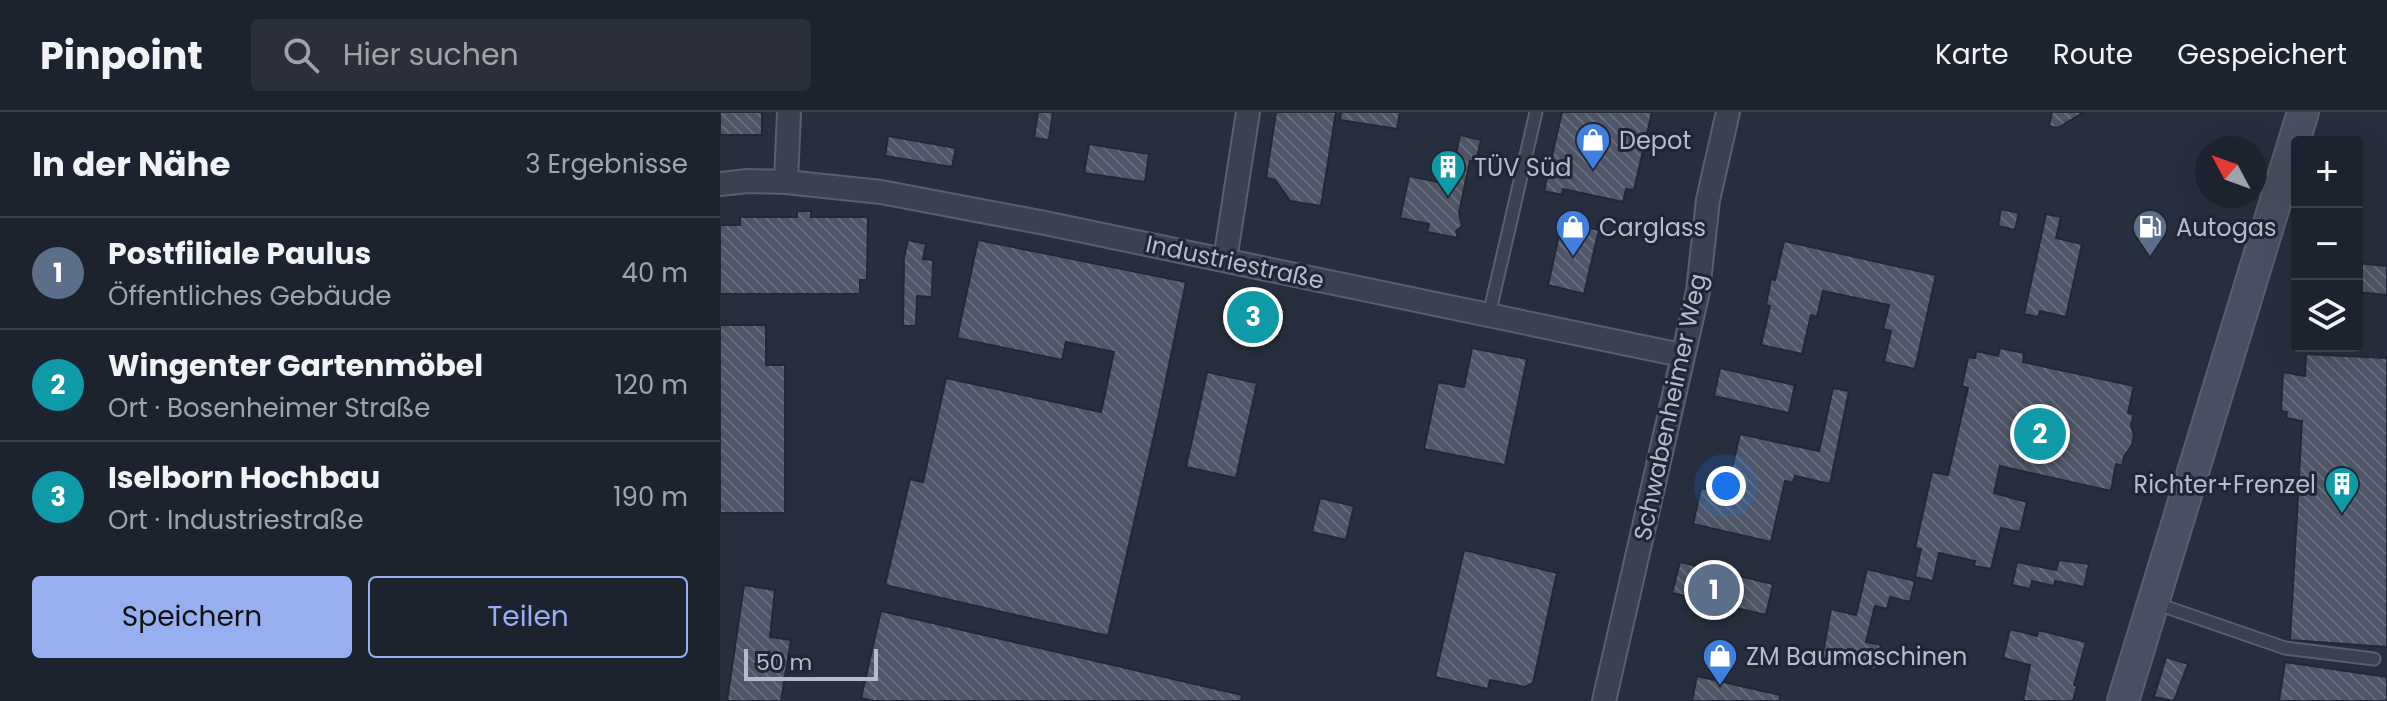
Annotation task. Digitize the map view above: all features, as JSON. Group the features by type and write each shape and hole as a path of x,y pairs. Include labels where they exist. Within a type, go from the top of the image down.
{"street":[{"path":"786,182 789,112"},
{"path":"1225,260 1248,112"},
{"name":"Schwabenheimer Weg","path":"1604,701 1698,291 1708,200 1728,112"},
{"path":"2123,701 2303,112"},
{"path":"2312,136 2319,112"},
{"name":"Industriestraße","path":"720,184 786,182 881,192 1681,355"},
{"path":"2140,701 2291,202"}],"lane":[{"path":"1489,315 1536,112"},
{"path":"2169,608 2285,648 2374,659"}],"building":[{"path":"720,112 762,112 762,135 720,135"},
{"path":"1038,112 1053,112 1049,140 1034,138"},
{"path":"1276,112 1336,112 1321,206 1290,201 1275,180 1266,178"},
{"path":"1341,112 1400,112 1397,129 1340,120"},
{"path":"1562,112 1652,112 1634,190 1626,189 1623,202 1563,189 1562,195 1544,191"},
{"path":"2052,112 2084,112 2058,128 2049,126"},
{"path":"1460,135 1481,140 1476,162 1470,161 1459,213 1462,226 1456,231 1458,238 1427,232 1429,224 1400,218 1409,176 1438,182 1439,174 1451,177"},
{"path":"888,136 956,148 952,167 885,156"},
{"path":"1089,144 1149,154 1145,182 1084,173"},
{"path":"2001,209 2019,213 2015,230 1998,226"},
{"path":"797,211 811,211 811,217 868,217 867,280 860,280 860,294 720,294 720,225 740,225 740,217 797,217"},
{"path":"2046,214 2061,217 2056,238 2082,244 2066,317 2040,311 2038,317 2024,314"},
{"name":"Carglass","path":"1562,222 1599,230 1584,294 1548,285"},
{"path":"908,240 926,244 923,259 933,260 932,297 917,296 916,326 903,326 904,257"},
{"path":"978,240 1186,282 1108,636 885,585 910,479 923,482 946,378 1101,412 1114,352 1066,342 1062,360 957,338"},
{"path":"1784,241 1936,275 1915,369 1884,362 1891,331 1883,329 1889,305 1823,291 1817,317 1811,315 1802,354 1761,345 1770,306 1766,305 1771,279 1775,280"},
{"path":"2363,264 2387,266 2387,295 2363,293"},
{"path":"1227,297 1247,302 1257,297 1264,305 1285,310 1279,337 1257,332 1249,336 1243,329 1221,324"},
{"path":"720,325 766,325 766,365 785,365 785,513 720,513"},
{"path":"1472,348 1527,359 1505,465 1424,449 1438,382 1464,387"},
{"path":"2000,348 2024,353 2023,362 2134,386 2128,413 2134,414 2132,445 2122,466 2116,464 2111,491 2000,466 1994,493 2027,502 2020,532 2001,528 1991,569 1974,566 1975,561 1939,553 1933,581 1915,577 1921,549 1915,548 1932,472 1948,475 1968,388 1962,386 1968,357 1975,358 1976,351 1998,356"},
{"name":"Richter+Frenzel","path":"2306,354 2387,358 2387,647 2290,640 2302,421 2286,418 2287,412 2281,411 2283,372 2305,376"},
{"path":"1720,368 1795,385 1789,413 1714,396"},
{"path":"1207,372 1257,383 1236,478 1186,467"},
{"path":"1833,388 1849,391 1830,484 1795,476 1793,483 1785,481 1771,542 1693,524 1701,488 1726,494 1740,434 1819,451"},
{"path":"1320,498 1354,506 1346,540 1312,532"},
{"path":"1464,550 1557,573 1533,683 1525,687 1490,680 1488,689 1435,677"},
{"path":"2059,560 2089,564 2084,587 2055,581 2054,586 2032,581 2030,589 2012,585 2017,562 2056,570"},
{"path":"1680,562 1773,584 1766,615 1672,593"},
{"path":"1867,569 1915,581 1910,602 1890,597 1887,609 1875,606 1866,642 1881,645 1875,670 1822,658 1831,609 1856,615"},
{"path":"744,585 775,590 770,637 791,640 781,701 727,701"},
{"path":"881,611 1242,695 1241,701 873,701 861,698"},
{"path":"2010,629 2037,636 2038,630 2086,642 2074,685 2077,686 2073,701 2023,701 2030,665 2003,658"},
{"path":"2166,657 2188,664 2174,701 2154,697"},
{"path":"2285,662 2387,677 2387,701 2279,701"},
{"name":"ZM Baumaschinen","path":"1697,676 1780,695 1780,701 1692,701"}],"place":[{"name":"Depot","path":"1593,171"},
{"name":"TÜV Süd","path":"1448,198"},
{"name":"Carglass","path":"1573,258"},
{"name":"Autogas","path":"2150,258"},
{"name":"Iselborn Hochbau","path":"1253,317"},
{"name":"Wingenter Gartenmöbel","path":"2040,434"},
{"name":"Richter+Frenzel","path":"2342,515"},
{"name":"Postfiliale Paulus","path":"1714,590"},
{"name":"ZM Baumaschinen","path":"1720,687"}]}
